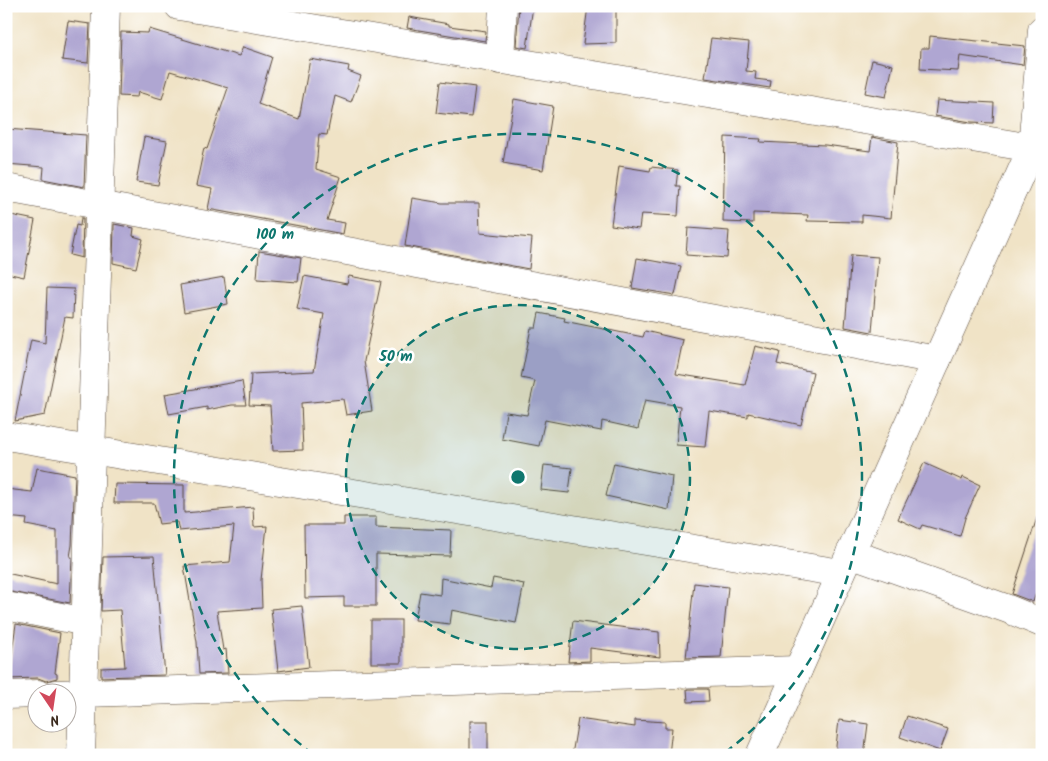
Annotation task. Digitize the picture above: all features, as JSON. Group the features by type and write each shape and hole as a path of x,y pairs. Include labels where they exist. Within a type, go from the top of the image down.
{"street":[{"path":"81,755 106,6"},
{"path":"179,6 500,60 1037,137"},
{"path":"500,60 503,6"},
{"path":"760,755 1037,137 1042,30"},
{"path":"6,188 937,360"},
{"path":"6,436 92,451 846,563 1008,609 1042,623"},
{"path":"6,606 86,622"},
{"path":"78,692 798,670"},
{"path":"6,695 28,694"}],"building":[{"path":"519,6 533,6 527,48 516,46"},
{"path":"588,6 616,6 616,43 583,44"},
{"path":"409,17 449,24 449,26 486,31 485,41 407,28"},
{"path":"68,21 90,24 88,63 62,60"},
{"path":"149,29 239,56 243,47 272,57 258,104 299,119 310,59 349,66 348,71 361,76 351,102 335,96 327,135 319,134 316,169 341,177 327,220 345,223 343,234 208,209 212,189 196,186 204,148 207,149 228,88 170,71 162,99 138,92 137,97 119,96 121,32 148,33"},
{"path":"930,36 1025,46 1023,65 960,56 958,71 920,69 921,48 929,48"},
{"path":"711,38 749,42 746,71 756,72 755,79 771,81 770,88 705,78"},
{"path":"872,60 893,65 886,97 865,93"},
{"path":"440,82 475,87 471,117 436,113"},
{"path":"514,99 553,106 543,170 503,163"},
{"path":"937,100 994,103 993,123 971,122 935,116"},
{"path":"6,129 86,135 84,187 43,179 44,167 6,164"},
{"path":"144,137 167,141 158,185 136,182"},
{"path":"725,137 761,139 760,142 825,145 870,151 872,137 898,142 891,218 862,215 862,222 807,221 808,215 753,213 753,223 723,222"},
{"path":"619,166 650,171 651,167 678,170 676,186 680,186 678,216 641,214 639,229 611,225"},
{"path":"412,198 442,203 479,203 480,233 532,238 529,269 405,246"},
{"path":"6,214 35,220 24,277 6,273 6,252 10,234 6,234"},
{"path":"81,218 83,218 82,258 70,255 76,225 80,226"},
{"path":"114,224 134,228 133,236 143,239 136,268 113,263"},
{"path":"688,228 729,231 727,258 686,255"},
{"path":"259,251 301,258 298,282 257,279"},
{"path":"851,255 878,257 872,332 845,327"},
{"path":"637,258 681,266 675,295 632,288"},
{"path":"304,276 347,284 349,276 381,282 364,361 372,411 346,415 343,399 301,403 303,450 273,451 270,406 249,405 251,374 314,371 324,314 297,309"},
{"path":"224,277 228,304 184,312 180,285"},
{"path":"47,288 74,289 73,318 65,317 45,415 15,421 31,340 45,343"},
{"path":"539,313 565,318 564,321 643,337 645,331 683,340 676,374 745,385 755,346 780,352 777,364 813,372 801,425 748,413 748,417 709,411 705,447 676,445 680,406 645,400 638,429 602,421 601,431 545,420 539,446 502,439 506,412 527,415 535,381 521,378 531,328 536,328"},
{"path":"242,381 246,405 232,405 207,410 207,407 169,414 165,394"},
{"path":"614,463 672,476 669,510 606,496"},
{"path":"924,463 962,480 963,477 980,485 965,518 960,536 922,525 920,529 898,519"},
{"path":"544,465 572,468 569,493 541,490"},
{"path":"37,468 75,475 70,557 72,557 70,603 6,591 6,573 57,584 57,531 26,525 27,519 6,517 6,489 32,492"},
{"path":"115,484 184,485 184,513 253,507 254,527 267,526 261,580 262,608 217,611 223,650 226,649 228,673 199,674 197,642 184,566 230,562 234,526 179,531 177,522 159,524 154,503 114,503"},
{"path":"1038,515 1042,516 1042,575 1033,602 1012,594"},
{"path":"344,517 376,517 376,527 451,530 450,556 376,554 376,606 344,606 344,597 305,598 304,525 344,525"},
{"path":"154,556 165,675 101,677 101,668 125,667 120,610 101,611 103,557"},
{"path":"441,578 491,588 493,578 524,584 516,623 452,610 450,624 415,620 420,592 440,595"},
{"path":"694,583 728,587 721,657 686,658"},
{"path":"302,606 309,667 278,671 271,609"},
{"path":"371,620 401,620 401,663 371,663"},
{"path":"573,621 659,632 660,657 590,648 590,661 568,662"},
{"path":"16,624 60,633 55,673 57,678 46,681 38,678 6,679 6,672 9,672"},
{"path":"687,689 708,689 709,701 688,702"},
{"path":"907,716 948,729 940,751 900,737"},
{"path":"578,719 635,727 635,720 665,722 665,728 672,728 669,755 603,751 602,755 572,755"},
{"path":"839,720 868,724 864,755 835,755"},
{"path":"470,721 488,721 488,755 470,755"}]}
